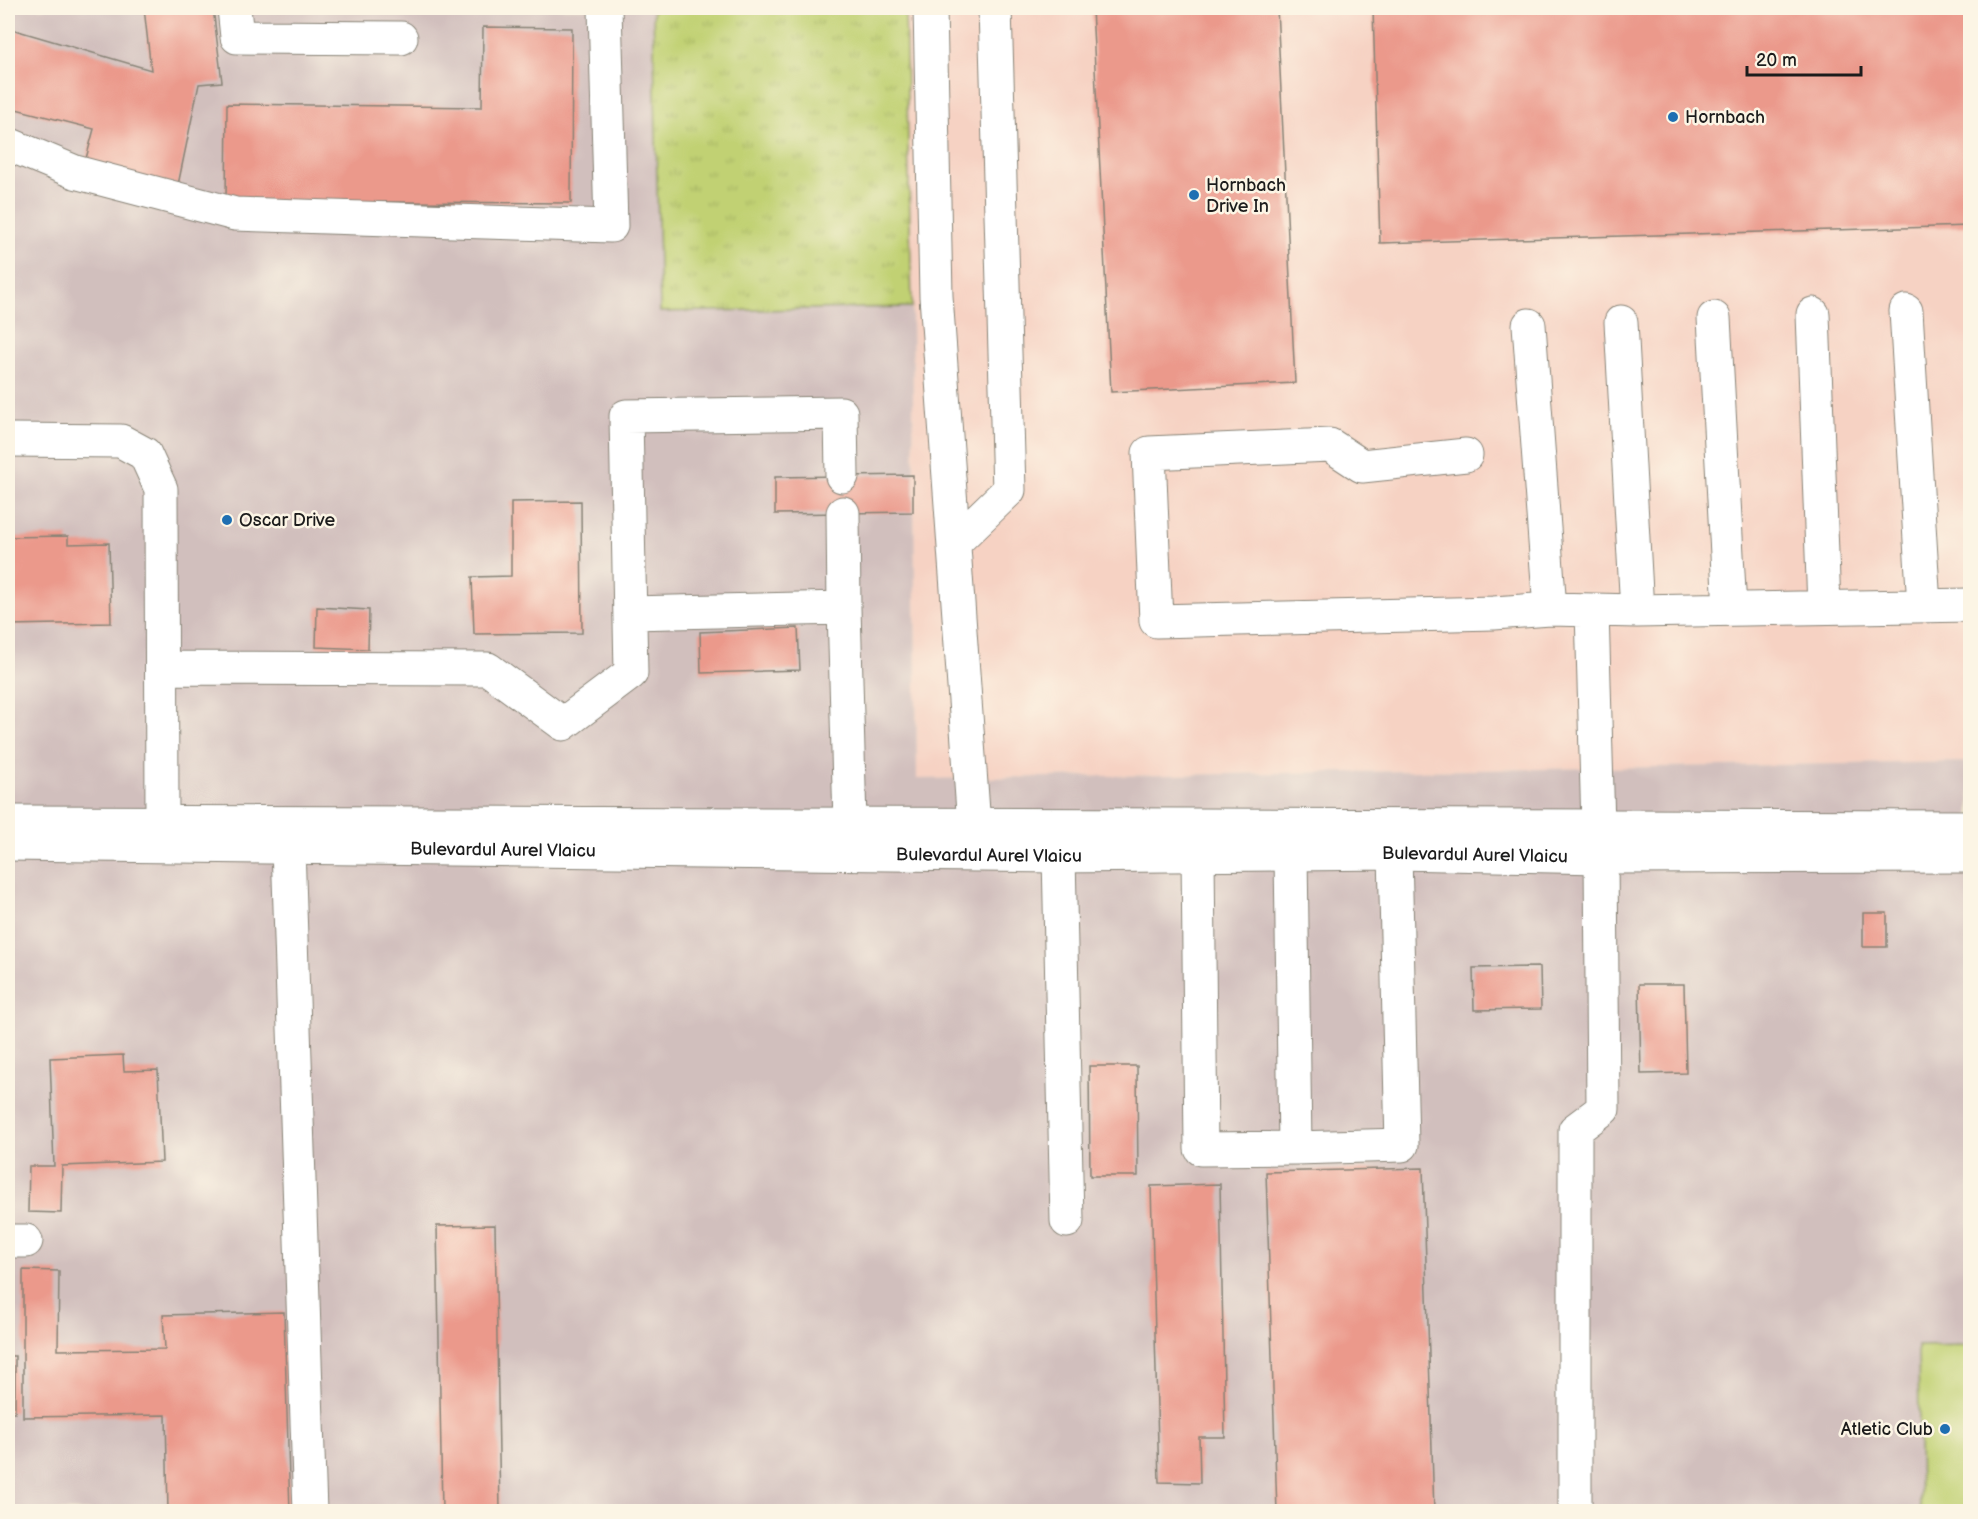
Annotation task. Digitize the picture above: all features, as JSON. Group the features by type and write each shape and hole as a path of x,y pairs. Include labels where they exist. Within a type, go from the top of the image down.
{"main road":[{"path":"234,8 237,37 401,38"},
{"path":"8,144 75,172 235,214 611,226 605,8"},
{"path":"930,8 936,296 974,826"},
{"path":"954,542 1009,490 995,8"},
{"path":"1906,311 1924,606"},
{"path":"1813,314 1824,607"},
{"path":"1714,318 1730,609"},
{"path":"1621,322 1637,611"},
{"path":"1529,325 1550,609"},
{"path":"162,668 488,669 564,724 632,673 626,416 841,412 842,476"},
{"path":"8,440 121,441 145,454 161,489 162,822"},
{"path":"1466,455 1362,466 1330,445 1149,453 1156,621 1494,613 1550,609 1637,611 1971,605"},
{"path":"843,513 850,824"},
{"path":"630,613 844,608"},
{"path":"1575,1512 1575,1130 1604,1109 1600,842 1592,610"},
{"name":"Bulevardul Aurel Vlaicu","path":"8,822 974,826 1600,842 1971,856"},
{"name":"Bulevardul Aurel Vlaicu","path":"8,844 1059,856 1198,855 1395,853 1971,827"},
{"path":"288,847 310,1512"},
{"path":"1198,855 1201,1149 1402,1145 1395,853"},
{"path":"1291,854 1295,1148"},
{"path":"1059,856 1067,1221"}],"shaded area":[{"path":"8,8 652,8 660,311 912,307 917,779 1970,762 1970,1511 8,1511"},
{"path":"652,8 1970,8 1970,762 917,779 912,307 660,312"}],"green space":[{"path":"653,8 905,8 912,307 660,312"},
{"name":"Atletic Club","path":"1970,1345 1970,1511 1920,1511 1918,1346"}],"building":[{"path":"144,8 213,8 222,82 199,84 178,185 84,166 94,129 8,107 8,28 151,70"},
{"name":"Hornbach Drive In","path":"1092,8 1277,8 1295,383 1111,392"},
{"name":"Hornbach","path":"1373,8 1970,8 1970,226 1380,243"},
{"path":"483,27 572,28 571,203 226,201 227,104 482,107"},
{"path":"913,475 913,512 775,514 775,477"},
{"path":"581,501 582,633 474,634 472,577 511,576 511,502"},
{"path":"68,536 68,544 109,543 111,623 8,625 8,537"},
{"path":"317,607 369,610 368,649 316,647"},
{"path":"798,628 800,670 701,673 700,632"},
{"path":"1863,913 1887,913 1887,947 1863,947"},
{"path":"1540,967 1541,1009 1474,1010 1473,968"},
{"path":"1639,984 1684,984 1686,1073 1641,1074"},
{"path":"123,1055 124,1071 158,1070 162,1162 62,1166 61,1213 28,1212 29,1166 54,1166 50,1058"},
{"path":"1089,1066 1137,1066 1138,1176 1090,1176"},
{"path":"1423,1168 1434,1512 1277,1512 1266,1172"},
{"path":"1220,1184 1225,1437 1199,1437 1200,1483 1159,1482 1151,1186"},
{"path":"495,1225 500,1512 442,1512 437,1226"},
{"path":"23,1270 59,1271 58,1350 165,1349 163,1315 284,1312 290,1512 168,1512 166,1415 23,1417"},
{"path":"8,1356 15,1356 15,1412 8,1412"}],"place":[{"name":"Hornbach","path":"1673,117"},
{"name":"Hornbach Drive In","path":"1194,195"},
{"name":"Oscar Drive","path":"227,520"},
{"name":"Atletic Club","path":"1945,1429"}]}
